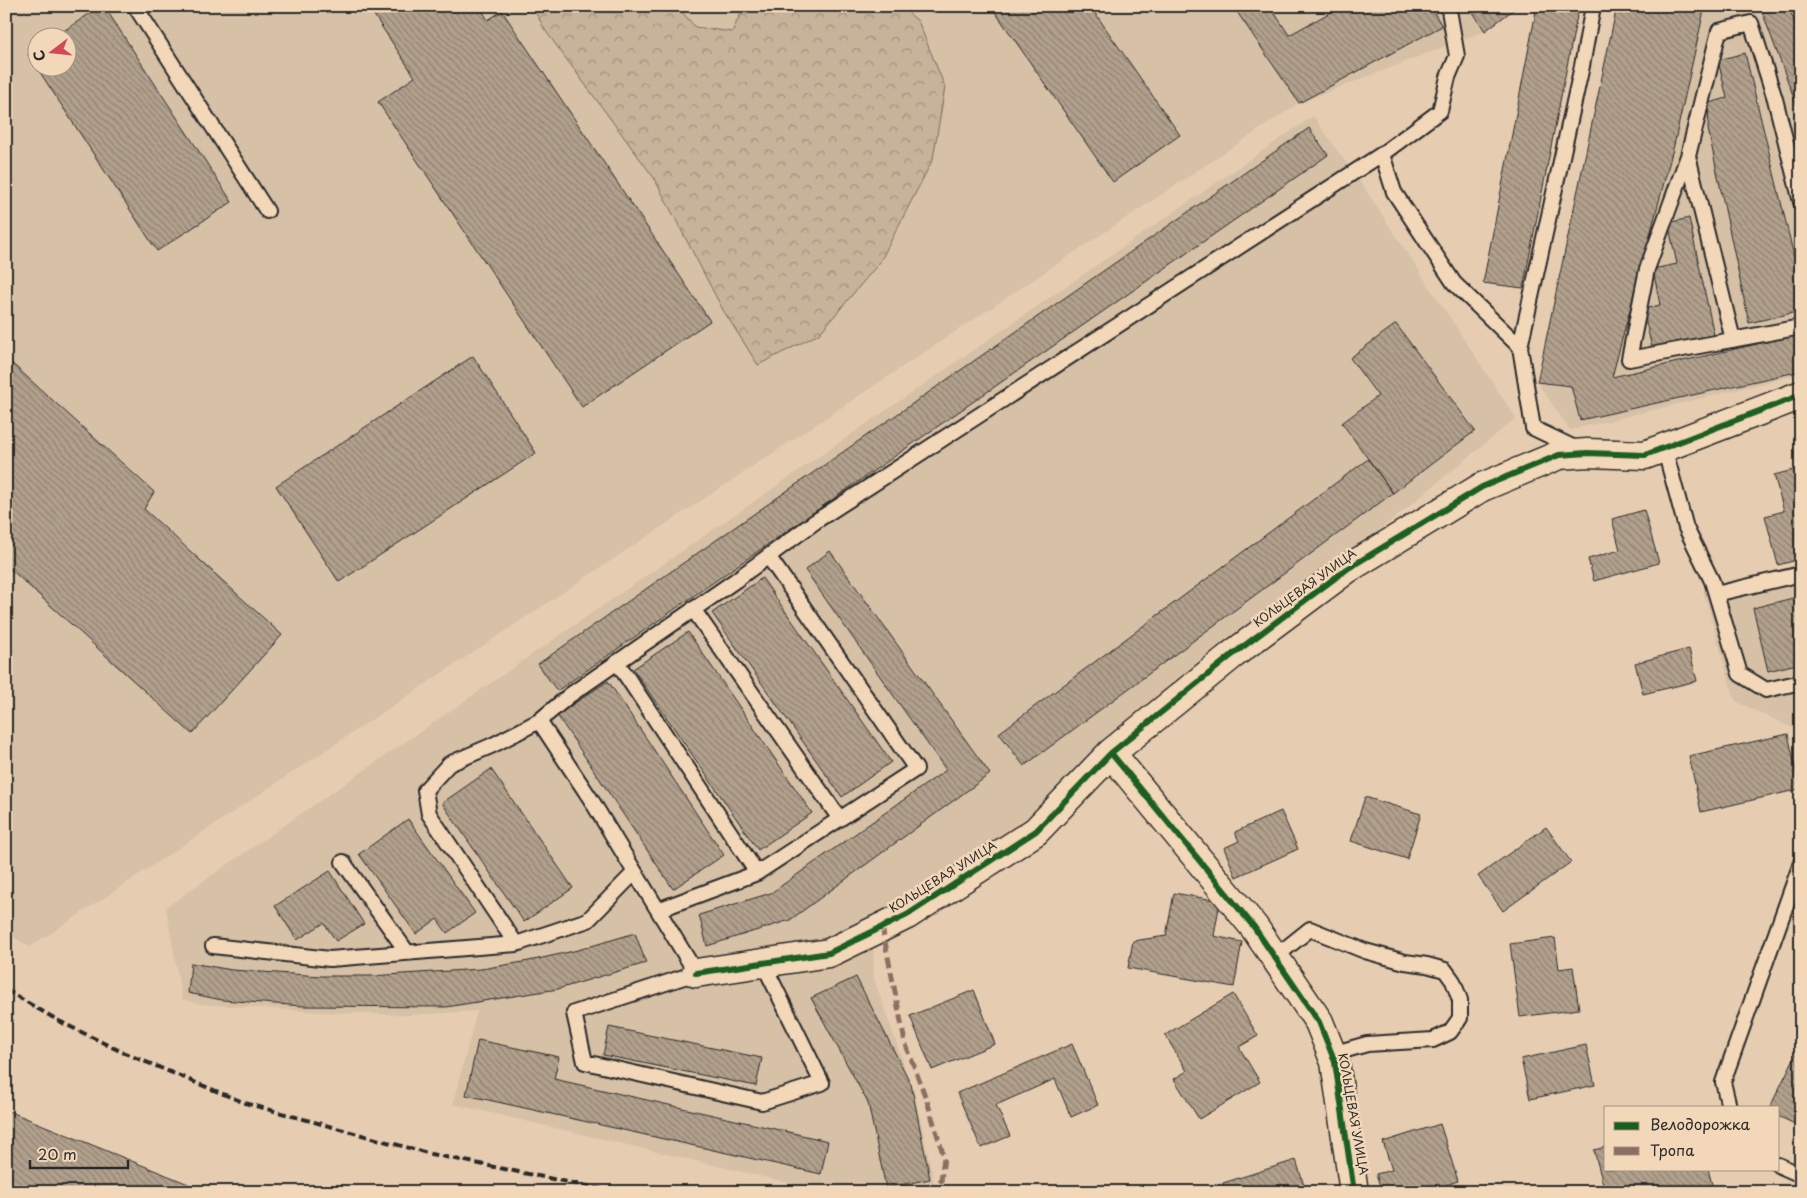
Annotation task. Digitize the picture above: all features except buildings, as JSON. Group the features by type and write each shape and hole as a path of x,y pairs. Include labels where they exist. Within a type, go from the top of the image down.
{"street":[{"name":"КОЛЬЦЕВАЯ УЛИЦА","path":"696,973 829,953 907,914 1036,831 1111,753 1232,655 1347,569 1482,487 1558,455 1587,453 1645,455 1801,395"},
{"name":"КОЛЬЦЕВАЯ УЛИЦА","path":"1111,753 1254,927 1319,1022 1335,1062 1354,1192"}],"lane":[{"path":"135,6 267,211"},
{"path":"516,944 429,814 425,790 450,764 493,745 539,721 570,695 693,610 816,521 1382,154 1440,111 1448,77 1458,56 1449,10 1446,6"},
{"path":"1587,453 1533,428 1520,347 1582,66 1593,6"},
{"path":"1801,202 1776,99 1751,23 1719,31 1688,156 1647,269 1629,359 1801,326"},
{"path":"1382,154 1394,192 1454,284 1520,347"},
{"path":"1688,156 1733,340"},
{"path":"1664,447 1686,528 1712,581 1740,674 1766,690 1801,682"},
{"path":"658,910 757,873 916,769 768,556"},
{"path":"1716,594 1801,574"},
{"path":"693,610 840,818"},
{"path":"617,662 757,873"},
{"path":"539,721 590,798 696,973 574,1013 585,1062 762,1102 822,1083 762,963"},
{"path":"343,862 407,952"},
{"path":"1729,1106 1723,1082 1801,863"},
{"path":"213,946 330,959 516,944 588,920 635,872"},
{"path":"1275,957 1310,929 1365,951 1404,962 1427,965 1444,970 1453,981 1460,1000 1460,1018 1450,1032 1433,1040 1367,1044 1332,1054"},
{"path":"1780,1166 1801,1175"}],"shaded area":[{"path":"6,6 1517,6 1485,31 1299,103 30,947 6,932"},
{"path":"1618,6 1791,6 1801,27 1801,374 1570,430 1537,382"},
{"path":"1313,116 1369,195 1516,418 1063,791 955,868 873,919 874,979 915,1096 935,1186 911,1192 827,1192 453,1104 477,1011 408,1015 321,1012 200,1004 182,999 166,907"},
{"path":"1801,564 1801,732 1735,701 1703,590"}],"green space":[{"path":"532,6 677,6 695,27 732,32 744,6 900,6 918,21 945,87 933,159 880,262 819,334 758,365 723,310 654,178 545,30"}],"railway":[{"path":"6,990 59,1021 122,1052 245,1103 431,1154 616,1192"}],"marked path":[{"path":"882,927 905,1042 928,1104 944,1157 941,1181 935,1192"}],"cycle path":[{"path":"696,973 829,953 907,915 1036,831 1111,753 1232,655 1347,569 1482,487 1559,455 1587,453 1645,455 1801,395"},
{"path":"1111,753 1254,927 1319,1022 1335,1062 1354,1192"}]}
